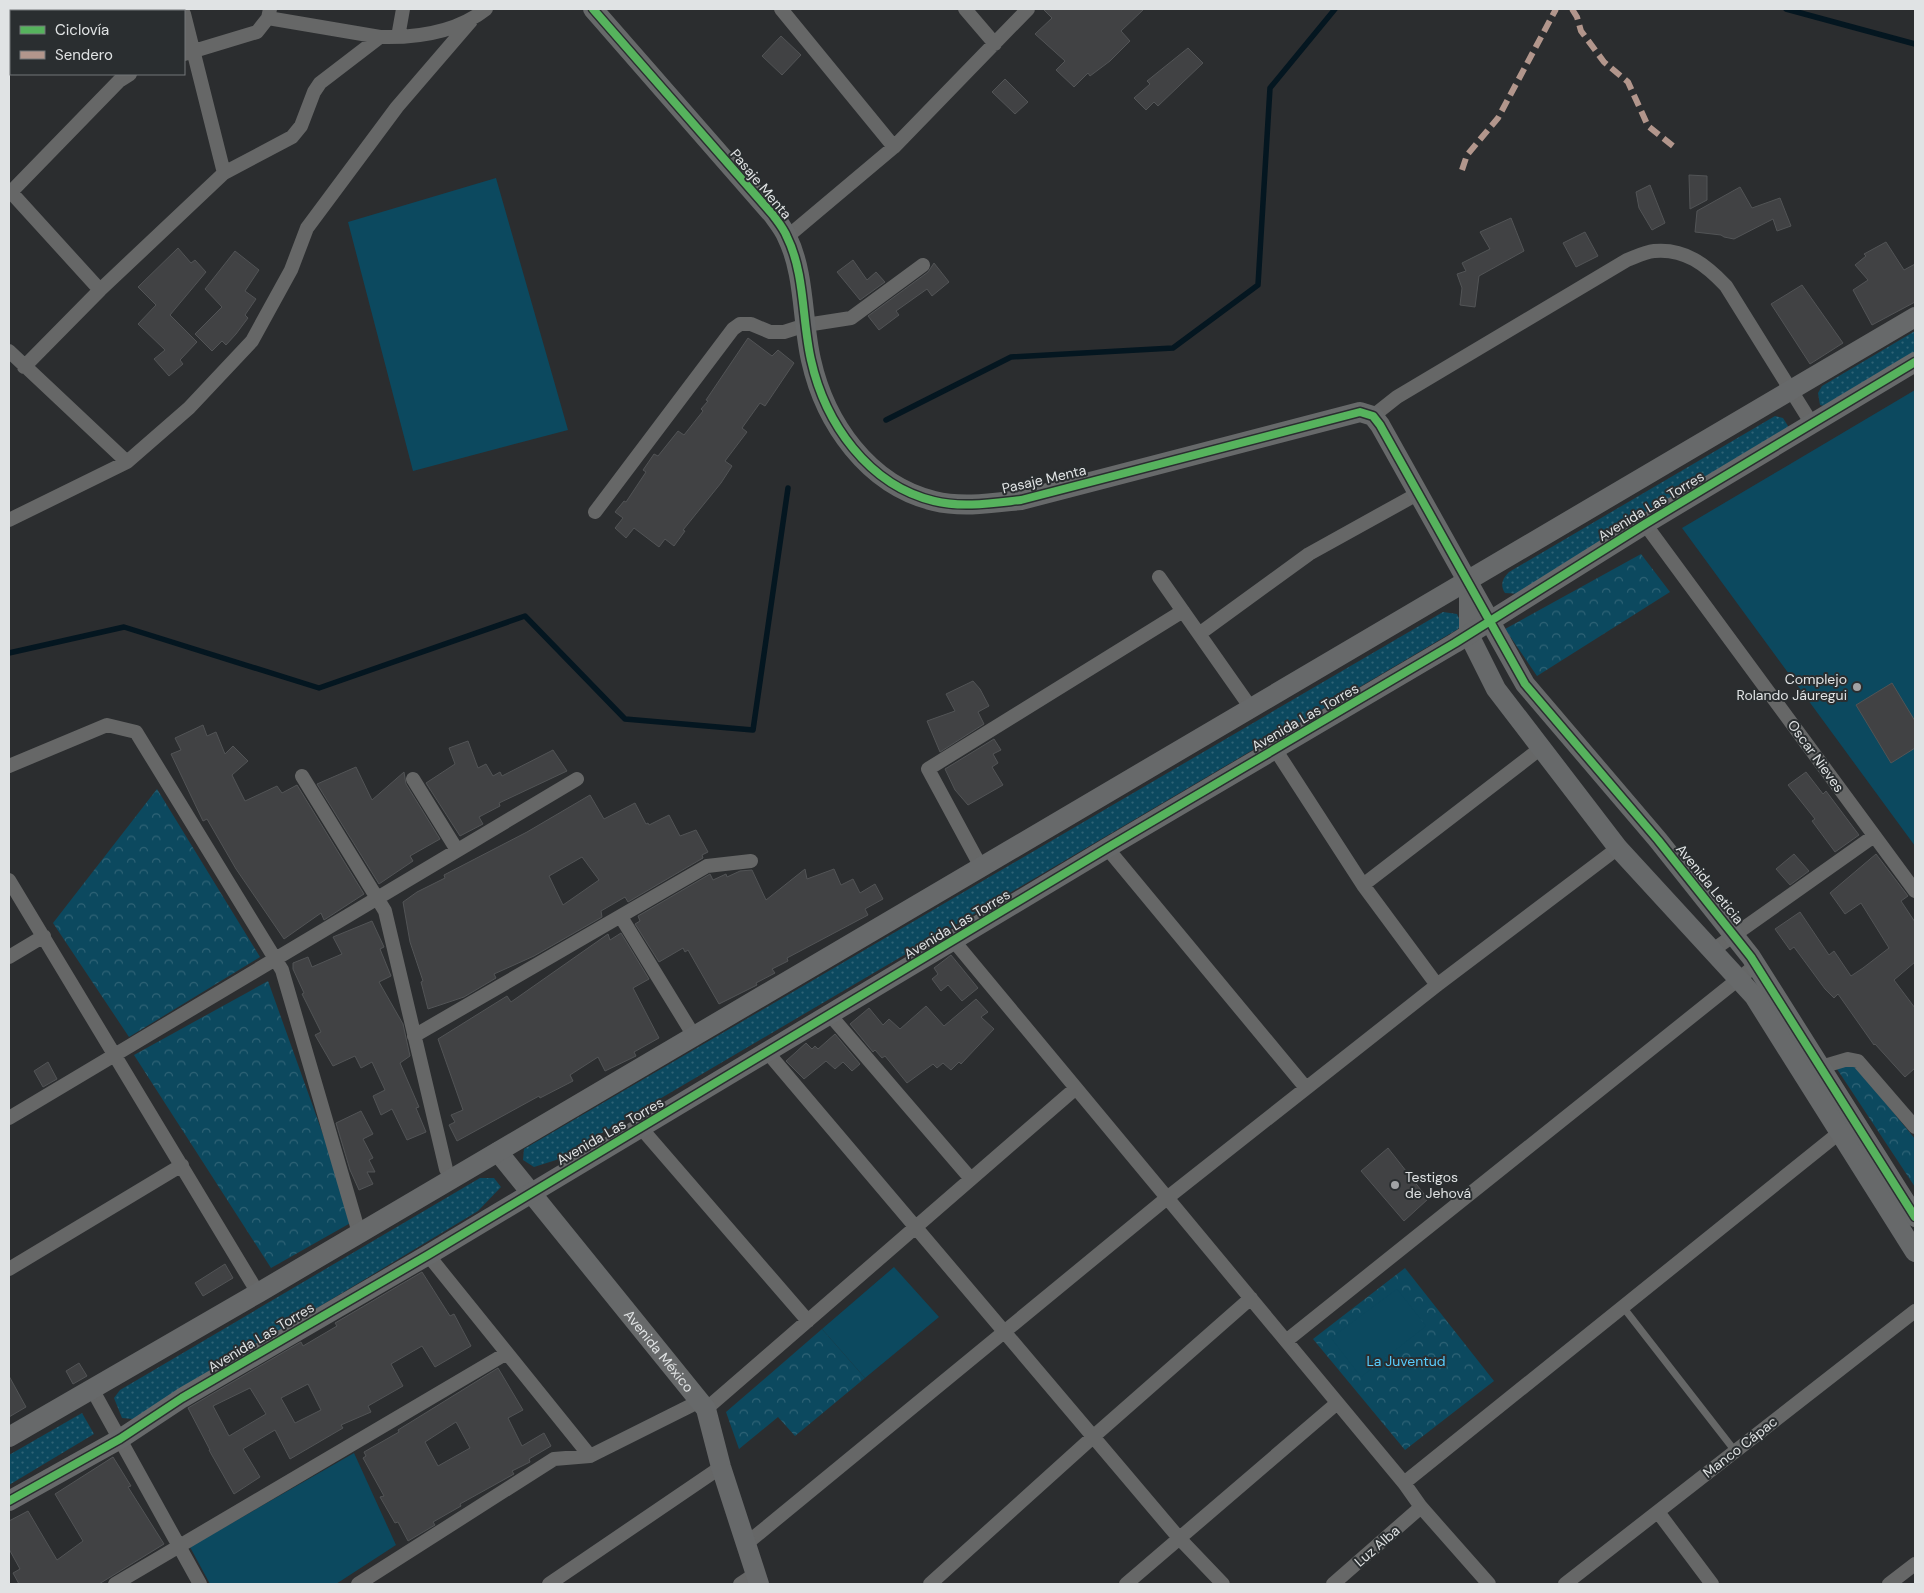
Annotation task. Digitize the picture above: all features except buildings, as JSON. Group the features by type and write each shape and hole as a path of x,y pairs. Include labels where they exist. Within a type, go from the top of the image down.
{"street":[{"path":"398,37 403,9"},
{"path":"9,520 127,462 189,408 252,340 291,270 307,228 397,107 471,21 486,9"},
{"name":"Pasaje Menta","path":"593,9 773,215 787,237 794,258 811,359 819,388 844,438 860,459 893,485 934,502 975,505 1021,500 1360,412 1373,416"},
{"path":"781,9 894,147"},
{"path":"965,9 995,44"},
{"path":"787,237 894,147 1028,9"},
{"path":"188,52 257,32 269,14 380,37 423,35 471,21"},
{"path":"185,27 188,52 224,173"},
{"path":"24,366 100,290 224,173 292,137 301,126 314,92 320,83 380,37"},
{"path":"100,290 10,191 119,82 129,75"},
{"path":"1812,424 1726,286 1708,266 1684,254 1654,251 1627,260 1397,397 1373,416 1469,580 1469,634 1496,689 1618,848 1754,996 1839,1134 1915,1252"},
{"path":"594,512 733,329 740,324 751,324 770,332 784,332 806,325 850,318 923,265"},
{"name":"Avenida Las Torres","path":"9,1437 498,1152 1915,317"},
{"path":"9,351 127,462"},
{"name":"Avenida Las Torres","path":"9,1501 120,1439 182,1398 428,1255 531,1192 768,1053 953,940 1489,622 1645,524 1915,362"},
{"path":"1199,634 1309,554 1419,493"},
{"name":"Oscar Nieves","path":"1645,524 1915,891"},
{"path":"1158,577 1251,708"},
{"name":"Avenida Leticia","path":"1469,580 1489,622 1525,684 1658,840 1735,935 1756,965 1915,1217"},
{"path":"981,867 928,769 1183,611"},
{"path":"9,766 107,725 136,732 282,970 358,1234"},
{"path":"1363,885 1541,748"},
{"path":"1275,749 1363,885 1437,985"},
{"path":"302,776 384,911 446,1169 452,1179"},
{"path":"413,779 458,850"},
{"path":"9,1118 577,779"},
{"path":"1713,950 1874,836"},
{"path":"1107,848 1306,1088"},
{"path":"746,1544 1005,1334 1167,1198 1437,985 1618,848"},
{"path":"414,1036 707,866 751,861"},
{"path":"9,880 258,1292"},
{"path":"621,917 694,1036"},
{"path":"9,957 44,936"},
{"path":"953,940 1251,1298 1336,1404 1404,1483 1421,1507 1489,1584"},
{"path":"1286,1341 1756,965"},
{"path":"830,1015 971,1179"},
{"path":"768,1053 1179,1538 1223,1584"},
{"path":"1821,1067 1848,1059 1858,1061 1915,1127"},
{"path":"358,1584 554,1459 590,1456 703,1405 808,1321 1076,1088"},
{"path":"641,1128 808,1321"},
{"path":"1404,1483 1839,1134"},
{"name":"Avenida México","path":"498,1152 703,1405 746,1544 751,1581"},
{"path":"9,1269 182,1165"},
{"path":"428,1255 590,1456"},
{"path":"930,1584 1251,1298"},
{"name":"Manco Cápac","path":"1565,1584 1915,1310"},
{"path":"115,1584 507,1353"},
{"path":"92,1389 200,1584"},
{"path":"1126,1584 1336,1404"},
{"path":"549,1584 721,1467"},
{"name":"Luz Alba","path":"1333,1584 1421,1507"},
{"path":"1658,1512 1712,1584"},
{"path":"1889,1584 1915,1566"}],"lane":[{"path":"1623,1307 1735,1451"}],"green space":[{"path":"496,178 568,430 413,471 348,222"},
{"path":"1915,331 1915,356 1827,407 1820,405 1818,393 1822,386"},
{"name":"Complejo Rolando Jáuregui","path":"1915,390 1915,846 1682,528"},
{"path":"1775,416 1783,418 1788,426 1786,432 1520,594 1505,593 1502,582 1509,572"},
{"path":"1641,554 1670,592 1537,676 1505,629"},
{"path":"1443,612 1457,614 1461,623 1458,629 556,1160 534,1167 523,1160 524,1149"},
{"path":"157,789 260,957 129,1037 53,923"},
{"path":"268,981 354,1221 271,1268 134,1055"},
{"path":"1853,1063 1915,1139 1915,1187 1837,1069"},
{"path":"480,1178 494,1178 501,1187 478,1211 133,1419 122,1418 114,1398 120,1390"},
{"path":"894,1267 939,1317 865,1378 822,1329"},
{"name":"La Juventud","path":"1405,1268 1494,1381 1405,1450 1313,1339"},
{"path":"1397,1289 1426,1326 1361,1377 1331,1338"},
{"path":"822,1329 865,1378 795,1436 778,1417 739,1449 726,1412"},
{"path":"82,1413 94,1434 9,1485 9,1455"},
{"path":"354,1453 396,1545 336,1584 210,1584 190,1547"}],"waterway":[{"path":"886,420 1011,357 1173,348 1258,285 1270,88 1335,9"},
{"path":"1786,9 1915,44"},
{"path":"9,653 124,627 319,688 525,616 625,719 753,730 788,488"}],"marked path":[{"path":"1462,170 1467,155 1498,118 1556,9"},
{"path":"1572,9 1577,17 1581,31 1604,62 1628,82 1648,126 1673,146"}],"cycle path":[{"path":"593,9 783,228 797,266 811,360 827,406 853,448 870,466 889,481 910,493 934,501 955,504 1021,500 1360,412 1373,416 1380,425 1525,684 1658,840 1751,957 1915,1217"},
{"path":"9,1501 120,1439 182,1398 428,1255 1107,848 1455,643 1645,524 1915,362"}],"place":[{"name":"Complejo Rolando Jáuregui","path":"1857,687"},
{"name":"Testigos de Jehová","path":"1395,1185"}]}
